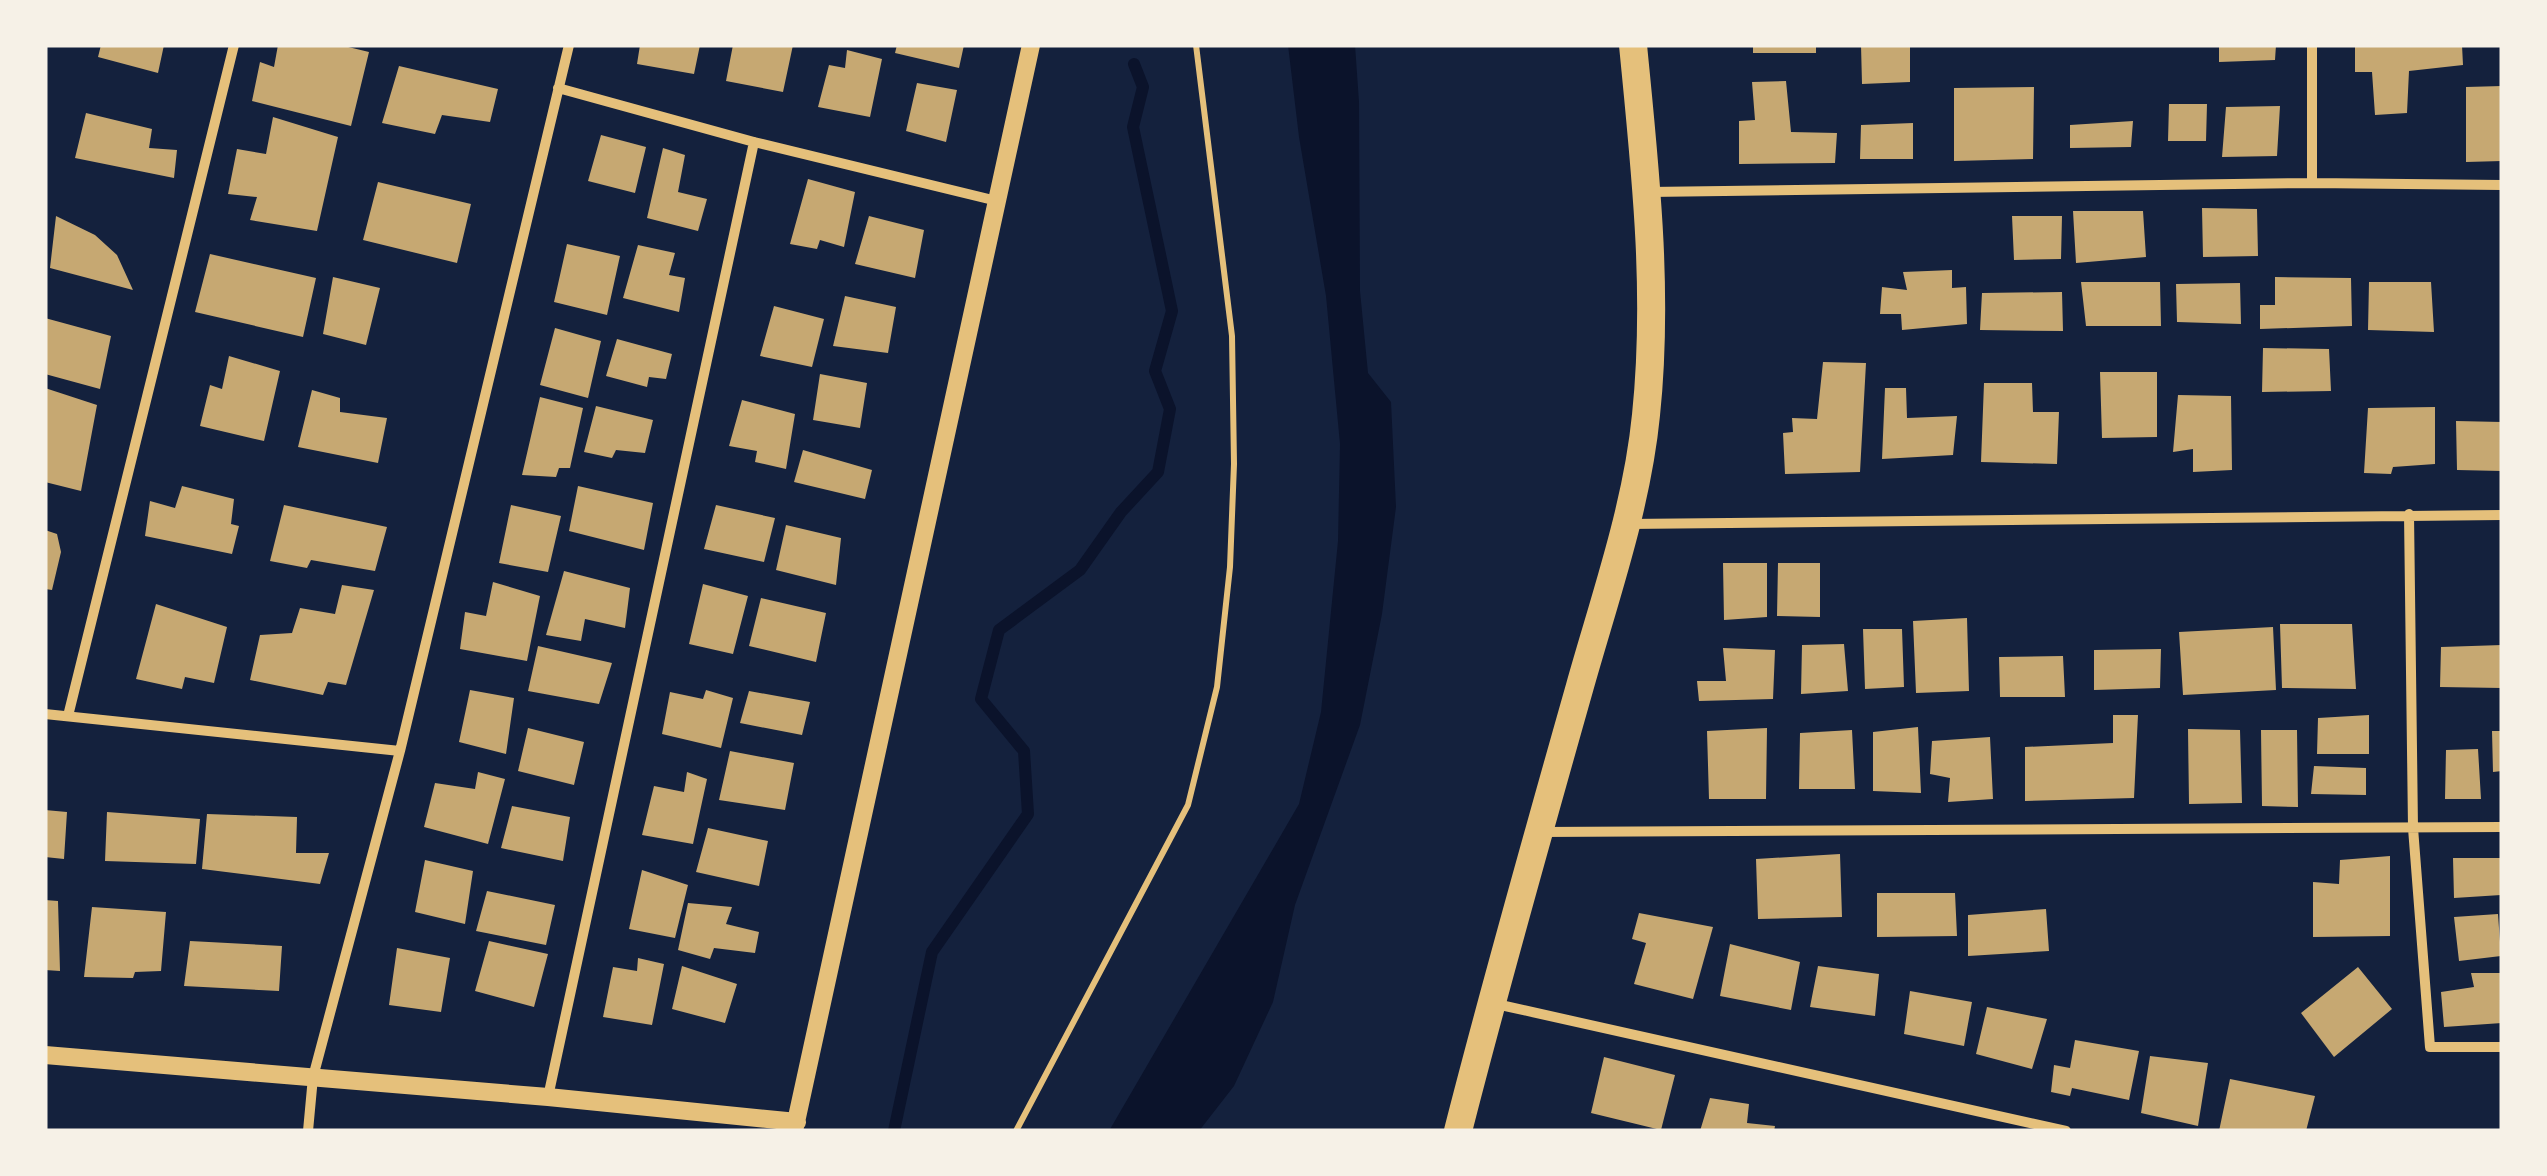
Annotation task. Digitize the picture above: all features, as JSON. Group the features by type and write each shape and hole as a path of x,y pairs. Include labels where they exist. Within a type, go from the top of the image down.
{"highway":[{"path":"1458,1131 1490,1002 1626,524 1646,416 1652,315 1648,192 1633,45"}],"street":[{"path":"68,716 234,45"},
{"path":"308,1131 312,1078 400,750 568,45"},
{"path":"45,1055 548,1097 795,1126 1031,45"},
{"path":"2312,45 2312,183"},
{"path":"558,88 754,142 996,201"},
{"path":"548,1097 754,142"},
{"path":"1648,192 2312,183 2502,185"},
{"path":"2409,514 2413,828 2430,1047 2502,1047"},
{"path":"1626,524 2502,515"},
{"path":"45,714 400,750"},
{"path":"1539,832 2502,827"},
{"path":"1490,1002 2066,1131"}],"path":[{"path":"1016,1131 1188,804 1217,687 1234,464 1232,336 1196,45"}],"water":[{"path":"1288,45 1355,45 1360,291 1368,373 1391,402 1396,507 1382,614 1360,725 1295,905 1273,1002 1234,1086 1199,1131 1109,1131 1299,804 1321,712 1338,541 1340,444 1326,296"}],"building":[{"path":"101,45 164,45 158,73 98,57"},
{"path":"278,45 340,45 369,52 351,126 252,101 260,62 274,67"},
{"path":"640,45 700,45 694,74 637,64"},
{"path":"733,45 793,45 783,92 726,81"},
{"path":"897,45 964,45 959,68 895,53"},
{"path":"1753,45 1816,45 1816,53 1753,53"},
{"path":"1861,45 1910,45 1910,82 1862,84"},
{"path":"2219,45 2276,45 2275,60 2219,62"},
{"path":"2355,45 2462,45 2463,65 2409,71 2407,113 2375,115 2372,72 2355,72"},
{"path":"847,50 882,59 870,117 818,107 829,65 845,68"},
{"path":"399,66 498,89 490,122 442,115 435,134 382,123"},
{"path":"1786,81 1791,132 1837,133 1835,163 1739,164 1739,121 1755,120 1752,82"},
{"path":"917,83 957,90 946,142 906,131"},
{"path":"2502,86 2502,161 2466,162 2466,87"},
{"path":"2034,87 2033,159 1954,161 1954,88"},
{"path":"2169,104 2207,104 2206,141 2168,141"},
{"path":"2280,106 2277,156 2222,157 2226,107"},
{"path":"86,113 152,129 149,148 177,150 174,178 75,158"},
{"path":"273,117 338,137 317,231 250,220 257,197 228,194 237,149 266,154"},
{"path":"2133,121 2131,147 2070,148 2070,125"},
{"path":"1913,123 1913,159 1860,159 1861,125"},
{"path":"601,135 646,147 635,193 588,181"},
{"path":"663,148 685,155 678,192 707,199 698,231 647,218"},
{"path":"808,179 855,192 844,247 820,240 817,249 790,244"},
{"path":"378,182 471,204 457,263 363,240"},
{"path":"2202,208 2257,209 2258,256 2203,257"},
{"path":"2073,211 2143,211 2146,257 2076,263"},
{"path":"56,216 95,235 117,255 133,290 50,268"},
{"path":"869,216 924,230 915,278 855,264"},
{"path":"2012,216 2062,216 2061,259 2014,260"},
{"path":"567,244 620,256 607,315 554,302"},
{"path":"638,245 675,253 669,275 685,278 679,312 623,298"},
{"path":"210,254 316,278 303,337 195,312"},
{"path":"1952,270 1952,288 1966,287 1967,324 1902,330 1901,314 1880,314 1882,287 1907,290 1903,272"},
{"path":"333,277 380,288 366,345 323,334"},
{"path":"2275,277 2351,278 2352,326 2260,329 2260,305 2275,305"},
{"path":"2081,282 2160,282 2161,326 2086,326"},
{"path":"2369,282 2431,282 2434,332 2368,330"},
{"path":"2240,283 2241,324 2177,322 2176,284"},
{"path":"2062,292 2063,331 1980,330 1982,293"},
{"path":"845,296 896,307 888,353 833,346"},
{"path":"774,306 824,319 812,367 760,356"},
{"path":"45,318 111,336 100,389 45,374"},
{"path":"555,328 601,341 588,398 540,385"},
{"path":"617,339 672,354 666,379 649,377 647,387 606,376"},
{"path":"2263,348 2329,349 2331,391 2262,392"},
{"path":"229,356 280,371 264,441 200,426 210,385 222,389"},
{"path":"1823,362 1866,363 1860,472 1785,474 1783,433 1793,432 1792,418 1817,419"},
{"path":"2100,372 2157,372 2157,437 2102,438"},
{"path":"820,374 867,383 860,428 813,420"},
{"path":"1984,383 2032,383 2033,412 2059,412 2057,464 1981,462"},
{"path":"45,388 97,405 81,491 45,482"},
{"path":"1885,388 1906,388 1907,418 1957,416 1953,455 1882,459"},
{"path":"312,390 340,398 340,412 387,418 378,463 298,447"},
{"path":"2178,395 2231,396 2232,470 2193,472 2193,449 2173,452"},
{"path":"540,397 583,408 570,468 559,468 556,477 522,475"},
{"path":"742,400 795,414 786,469 755,462 757,451 729,446"},
{"path":"596,406 653,420 645,453 616,450 612,458 584,452"},
{"path":"2435,407 2435,464 2393,467 2391,474 2364,473 2368,408"},
{"path":"2456,421 2502,422 2502,471 2457,470"},
{"path":"803,450 872,470 865,499 794,482"},
{"path":"182,486 234,499 231,524 239,526 232,554 145,536 150,501 175,508"},
{"path":"578,486 653,503 644,550 569,531"},
{"path":"284,505 387,527 375,571 311,560 307,568 270,561"},
{"path":"511,505 561,516 548,572 499,563"},
{"path":"716,505 775,518 764,562 704,549"},
{"path":"786,525 841,538 836,585 776,570"},
{"path":"45,530 57,534 61,552 52,590 45,589"},
{"path":"1723,563 1767,563 1767,617 1724,620"},
{"path":"1778,563 1820,563 1820,617 1777,616"},
{"path":"564,571 630,588 625,628 585,619 581,641 546,635"},
{"path":"493,582 540,596 527,661 460,649 465,612 486,616"},
{"path":"703,584 748,596 733,654 689,644"},
{"path":"342,585 374,590 346,685 328,682 323,695 250,680 260,635 292,633 300,608 335,614"},
{"path":"761,598 826,613 816,662 749,646"},
{"path":"156,604 227,627 214,683 185,677 182,689 136,679"},
{"path":"1967,618 1969,691 1916,693 1913,621"},
{"path":"2280,624 2352,624 2356,689 2282,688"},
{"path":"2273,627 2276,690 2183,695 2179,632"},
{"path":"1863,629 1902,629 1904,687 1865,689"},
{"path":"1844,644 1848,691 1801,694 1802,645"},
{"path":"2502,645 2502,688 2440,687 2441,647"},
{"path":"538,646 612,663 599,704 528,691"},
{"path":"1723,648 1775,650 1773,699 1699,701 1697,681 1726,681"},
{"path":"2161,649 2160,688 2094,690 2094,650"},
{"path":"2063,656 2065,697 2000,697 1999,657"},
{"path":"470,690 514,698 506,754 459,742"},
{"path":"706,690 733,698 721,748 662,734 670,692 703,699"},
{"path":"749,691 810,702 802,735 740,723"},
{"path":"2113,715 2138,715 2134,798 2025,801 2025,747 2113,743"},
{"path":"2369,715 2369,754 2317,754 2318,718"},
{"path":"1918,727 1921,793 1873,791 1873,732"},
{"path":"528,728 584,742 574,785 518,771"},
{"path":"1767,728 1766,799 1709,799 1707,731"},
{"path":"2188,729 2240,730 2242,803 2189,804"},
{"path":"1852,730 1855,789 1799,789 1800,733"},
{"path":"2261,730 2297,730 2298,807 2262,806"},
{"path":"2492,731 2502,731 2502,771 2493,772"},
{"path":"1990,737 1993,799 1948,802 1950,778 1930,774 1932,741"},
{"path":"2478,749 2481,799 2445,799 2446,750"},
{"path":"730,751 794,763 785,810 719,800"},
{"path":"2314,766 2366,768 2366,795 2311,794"},
{"path":"478,772 505,779 488,844 424,827 435,783 475,789"},
{"path":"687,772 707,779 693,844 642,835 654,786 684,792"},
{"path":"512,806 570,817 563,861 501,848"},
{"path":"45,810 67,812 64,859 45,857"},
{"path":"107,812 200,819 196,864 105,861"},
{"path":"207,814 297,817 296,853 329,853 320,884 202,869"},
{"path":"708,828 768,841 759,886 696,872"},
{"path":"1840,854 1842,917 1758,919 1756,859"},
{"path":"2390,856 2390,936 2313,937 2313,882 2339,884 2340,860"},
{"path":"2453,858 2502,858 2501,895 2454,898"},
{"path":"425,860 473,871 465,924 415,912"},
{"path":"642,870 688,885 675,938 629,929"},
{"path":"487,891 555,905 546,945 476,931"},
{"path":"1877,893 1955,893 1957,936 1877,937"},
{"path":"45,900 58,901 60,971 45,970"},
{"path":"688,903 732,907 726,924 759,932 755,953 714,948 710,959 678,950"},
{"path":"92,907 166,912 161,971 135,972 133,978 84,977"},
{"path":"2046,909 2049,951 1968,956 1968,915"},
{"path":"1639,913 1713,927 1693,999 1634,984 1646,943 1632,939"},
{"path":"2498,914 2501,956 2459,961 2454,917"},
{"path":"190,941 282,946 279,991 184,986"},
{"path":"489,941 548,954 534,1007 475,991"},
{"path":"1730,944 1800,962 1791,1010 1720,996"},
{"path":"397,948 450,958 441,1012 389,1005"},
{"path":"638,958 664,964 652,1025 603,1017 613,967 637,971"},
{"path":"682,966 737,984 725,1023 672,1009"},
{"path":"1818,966 1879,974 1875,1016 1810,1007"},
{"path":"2358,967 2392,1009 2334,1057 2301,1013"},
{"path":"2471,973 2502,973 2502,1023 2444,1027 2441,992 2474,987"},
{"path":"1910,991 1972,1002 1964,1046 1904,1034"},
{"path":"1987,1007 2047,1019 2032,1069 1976,1054"},
{"path":"2075,1040 2139,1051 2129,1100 2072,1088 2070,1096 2051,1092 2054,1065 2070,1068"},
{"path":"2150,1056 2208,1063 2198,1126 2141,1113"},
{"path":"1604,1057 1675,1075 1661,1130 1591,1113"},
{"path":"2230,1079 2315,1096 2306,1131 2219,1131"},
{"path":"1710,1098 1749,1104 1747,1123 1775,1126 1774,1131 1700,1131"}],"waterway":[{"path":"894,1131 932,952 1028,814 1024,751 981,699 999,630 1080,570 1121,512 1158,472 1170,409 1155,371 1172,311 1133,127 1143,87 1134,64"}]}
